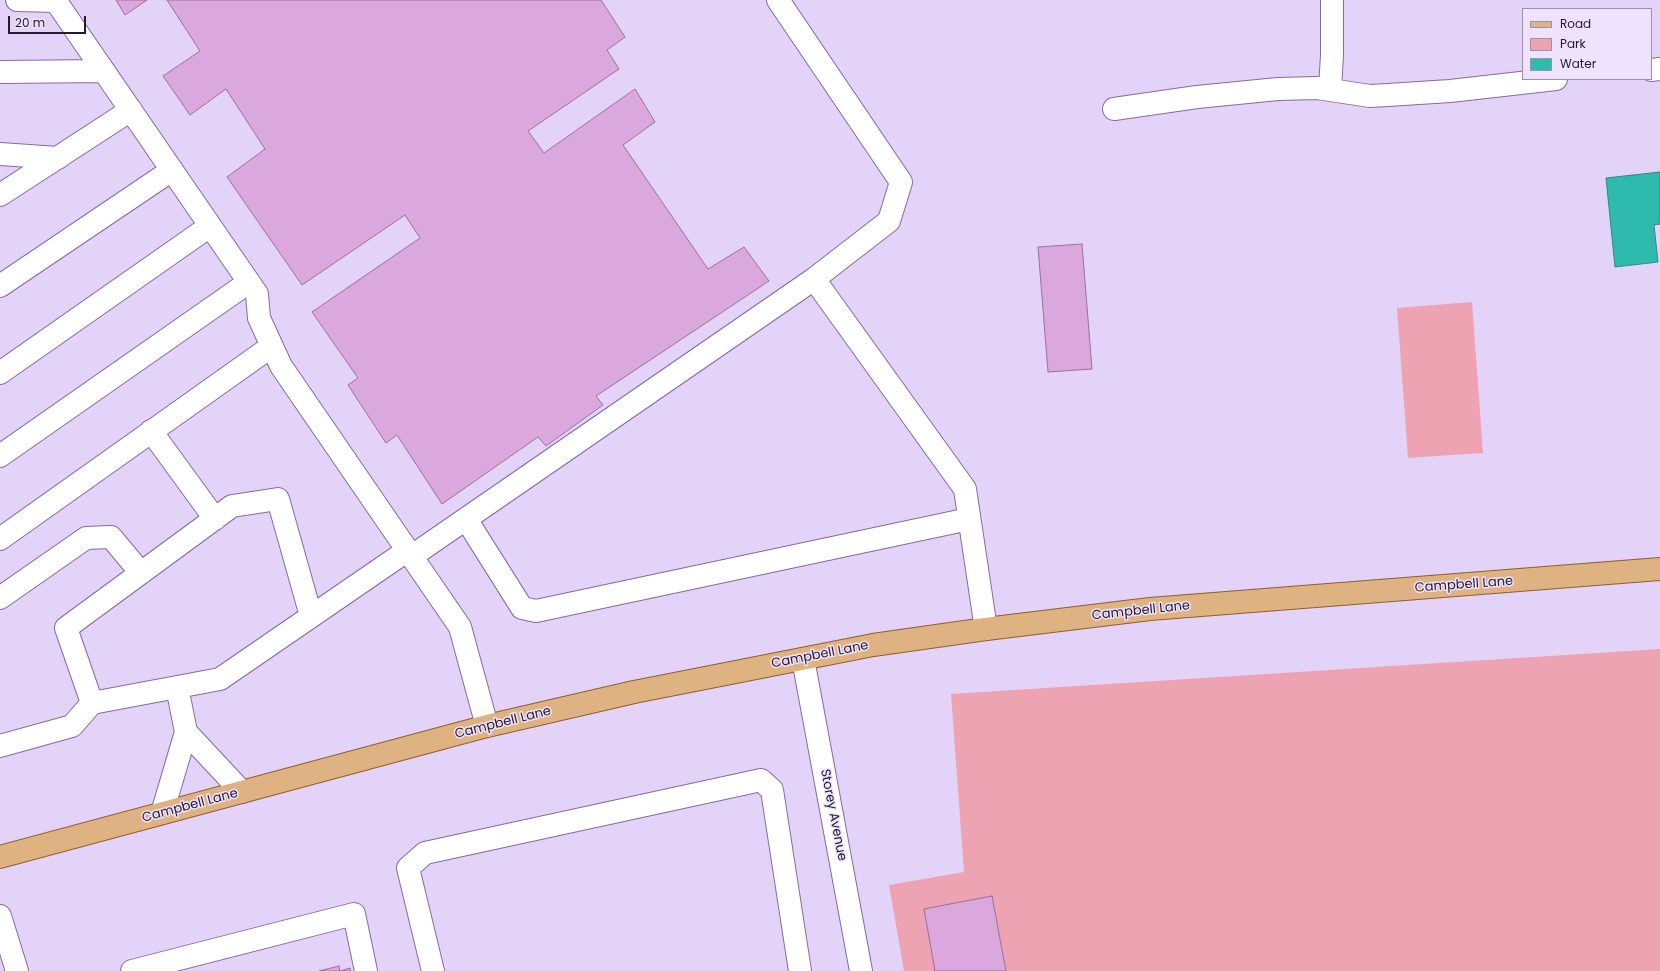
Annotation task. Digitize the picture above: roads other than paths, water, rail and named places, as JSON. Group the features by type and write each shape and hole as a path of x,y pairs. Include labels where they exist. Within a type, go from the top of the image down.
{"main road":[{"name":"Campbell Lane","path":"0,857 487,726 634,692 873,645 986,629 1150,609 1660,569"}],"street":[{"path":"16,0 55,0 257,294 259,318 281,366 460,627 487,726"},
{"path":"0,746 72,726 92,703 220,679 311,616 466,519 814,279 889,221 901,182 778,0"},
{"path":"1330,89 1332,55 1332,0"},
{"path":"0,72 104,71"},
{"path":"1114,109 1190,98 1278,89 1330,89 1363,95 1388,96 1450,91 1547,80"},
{"path":"0,195 131,110"},
{"path":"0,154 58,158"},
{"path":"0,286 172,170"},
{"path":"0,373 210,226"},
{"path":"814,279 965,489 986,629"},
{"path":"0,456 249,282"},
{"path":"0,539 272,346"},
{"path":"151,431 215,519"},
{"path":"92,703 66,628 232,506 278,498 311,616"},
{"path":"466,519 522,608 536,612 969,519"},
{"path":"0,598 86,538 110,537 141,573"},
{"name":"Storey Avenue","path":"803,659 860,971"},
{"path":"162,813 186,732 177,687"},
{"path":"186,732 242,792"},
{"path":"433,971 408,868 424,854 760,780 772,790 800,971"},
{"path":"132,971 354,914 366,971"},
{"path":"0,916 18,971"}],"water":[{"path":"1660,172 1660,224 1654,225 1658,262 1615,267 1606,178"}]}
